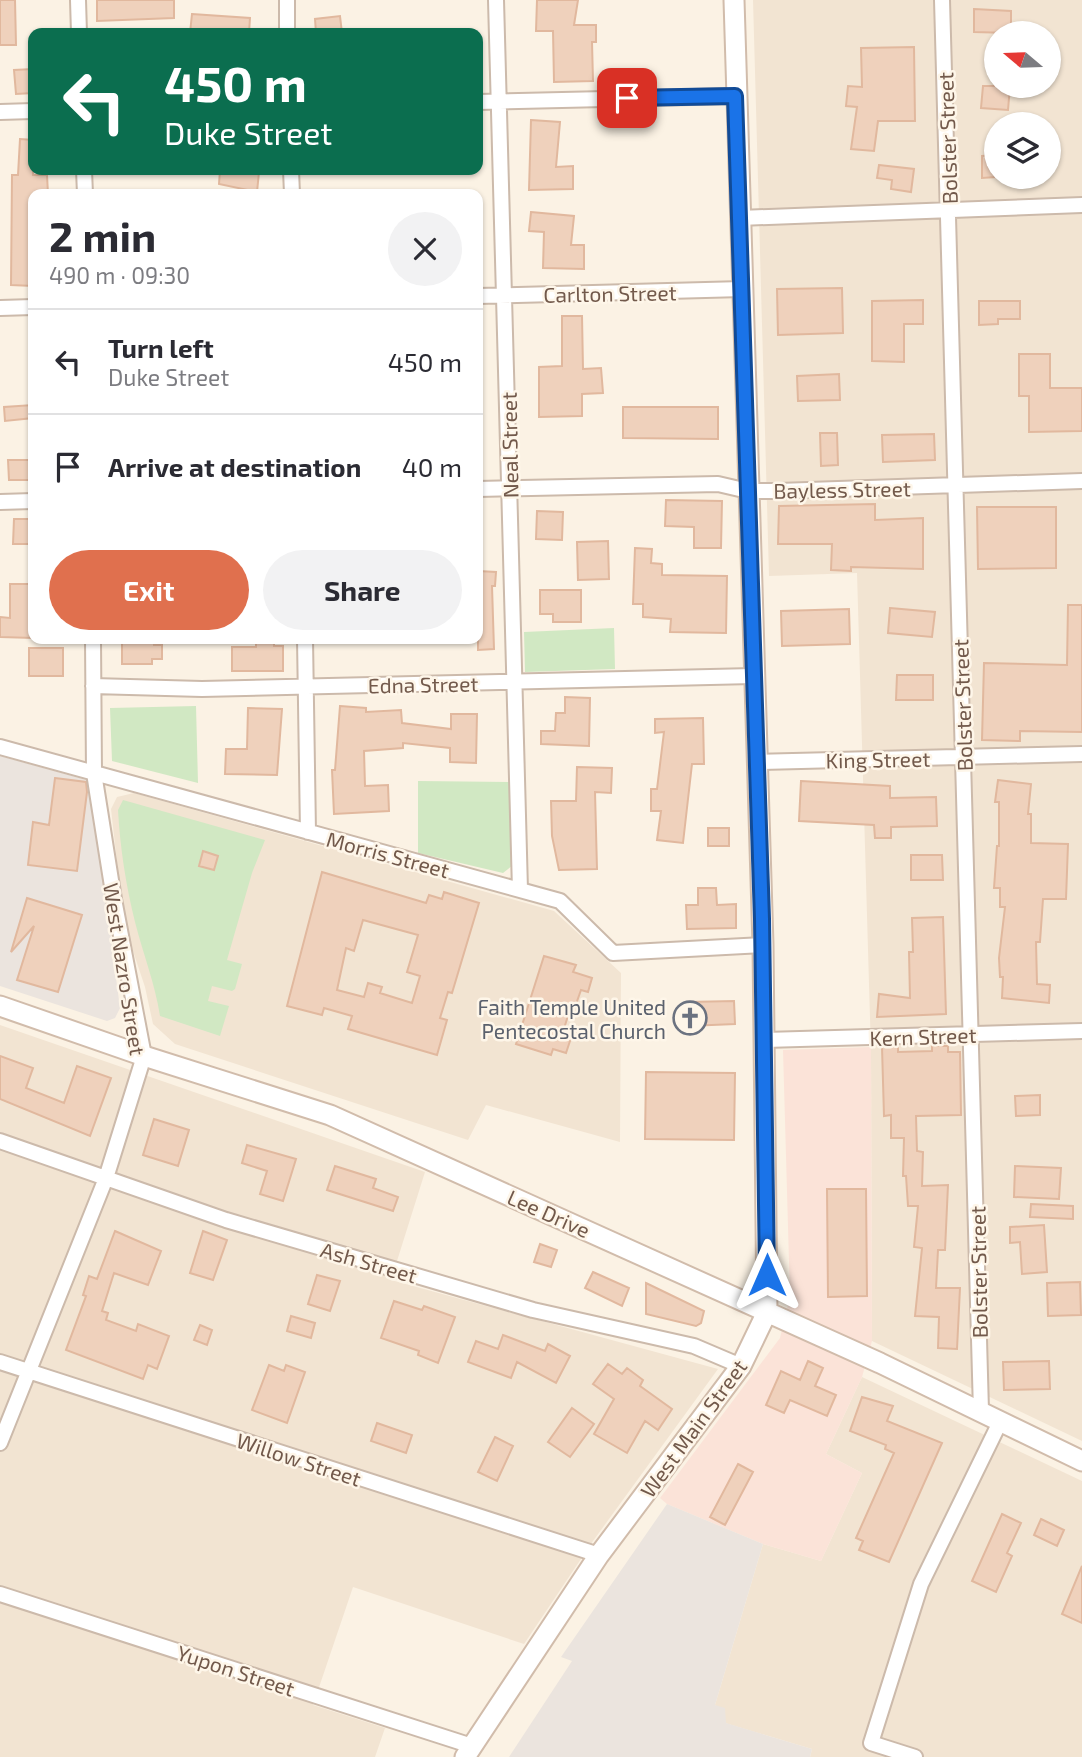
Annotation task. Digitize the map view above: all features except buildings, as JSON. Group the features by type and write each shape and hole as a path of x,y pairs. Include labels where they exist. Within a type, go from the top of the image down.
{"main road":[{"name":"West Main Street","path":"469,1752 599,1555 741,1366 767,1312 763,944 734,0"},
{"name":"Lee Drive","path":"0,1006 144,1056 330,1115 767,1312 1001,1420 1082,1461"}],"street":[{"path":"78,0 79,28"},
{"path":"287,0 287,28"},
{"name":"Neal Street","path":"496,0 517,682 520,890"},
{"name":"Bolster Street","path":"942,0 950,209 981,1411"},
{"path":"483,102 735,96"},
{"path":"0,112 28,111"},
{"path":"740,218 1082,205"},
{"name":"Carlton Street","path":"483,296 743,289"},
{"path":"0,308 28,307"},
{"name":"Bayless Street","path":"483,489 718,484 748,491 1082,481"},
{"path":"0,502 28,501"},
{"name":"West Nazro Street","path":"0,1443 106,1178 144,1056 114,899 94,773 93,644"},
{"path":"305,644 308,832"},
{"name":"Edna Street","path":"93,686 307,687 753,676"},
{"name":"Morris Street","path":"0,747 560,901 613,953 763,944"},
{"name":"King Street","path":"757,762 1082,754"},
{"name":"Kern Street","path":"765,1040 1082,1031"},
{"name":"Ash Street","path":"0,1141 226,1220 533,1310 694,1346 741,1366"},
{"name":"Willow Street","path":"0,1362 599,1555"},
{"path":"915,1757 871,1743 921,1584 1001,1420"},
{"name":"Yupon Street","path":"0,1594 469,1752"}],"shaded area":[{"path":"753,0 1082,0 1082,1441 872,1341 871,1052 857,573 769,576"},
{"path":"0,756 90,781 120,1008 115,1018 107,1021 0,986"},
{"path":"134,793 554,911 621,973 620,1142 486,1105 468,1140 175,1044 153,1024 145,987 124,924 111,809 117,797"},
{"path":"0,1025 425,1172 391,1280 718,1369 593,1541 524,1644 353,1587 313,1705 385,1728 375,1757 0,1757"},
{"path":"871,1047 872,1341 862,1377 826,1454 862,1473 821,1561 763,1544 667,1504 660,1498 780,1338 790,1297 783,1050"},
{"path":"862,1377 1082,1481 1082,1757 810,1757 812,1749 725,1723 715,1705 763,1544 821,1561 862,1473 826,1454"},
{"path":"667,1504 763,1544 715,1705 725,1708 726,1723 812,1749 810,1757 509,1757 572,1661 561,1657"}],"green space":[{"path":"614,628 615,669 525,672 524,632"},
{"path":"196,706 198,783 112,761 110,708"},
{"path":"418,781 511,782 513,865 503,873 418,853"},
{"path":"123,800 265,840 252,873 227,960 242,964 235,989 232,991 212,986 208,1001 229,1006 220,1036 160,1016 126,880 118,810"}],"place":[{"name":"Faith Temple United Pentecostal Church","path":"690,1018"}],"route":[{"path":"627,98 735,96 762,919 767,1275"}]}
